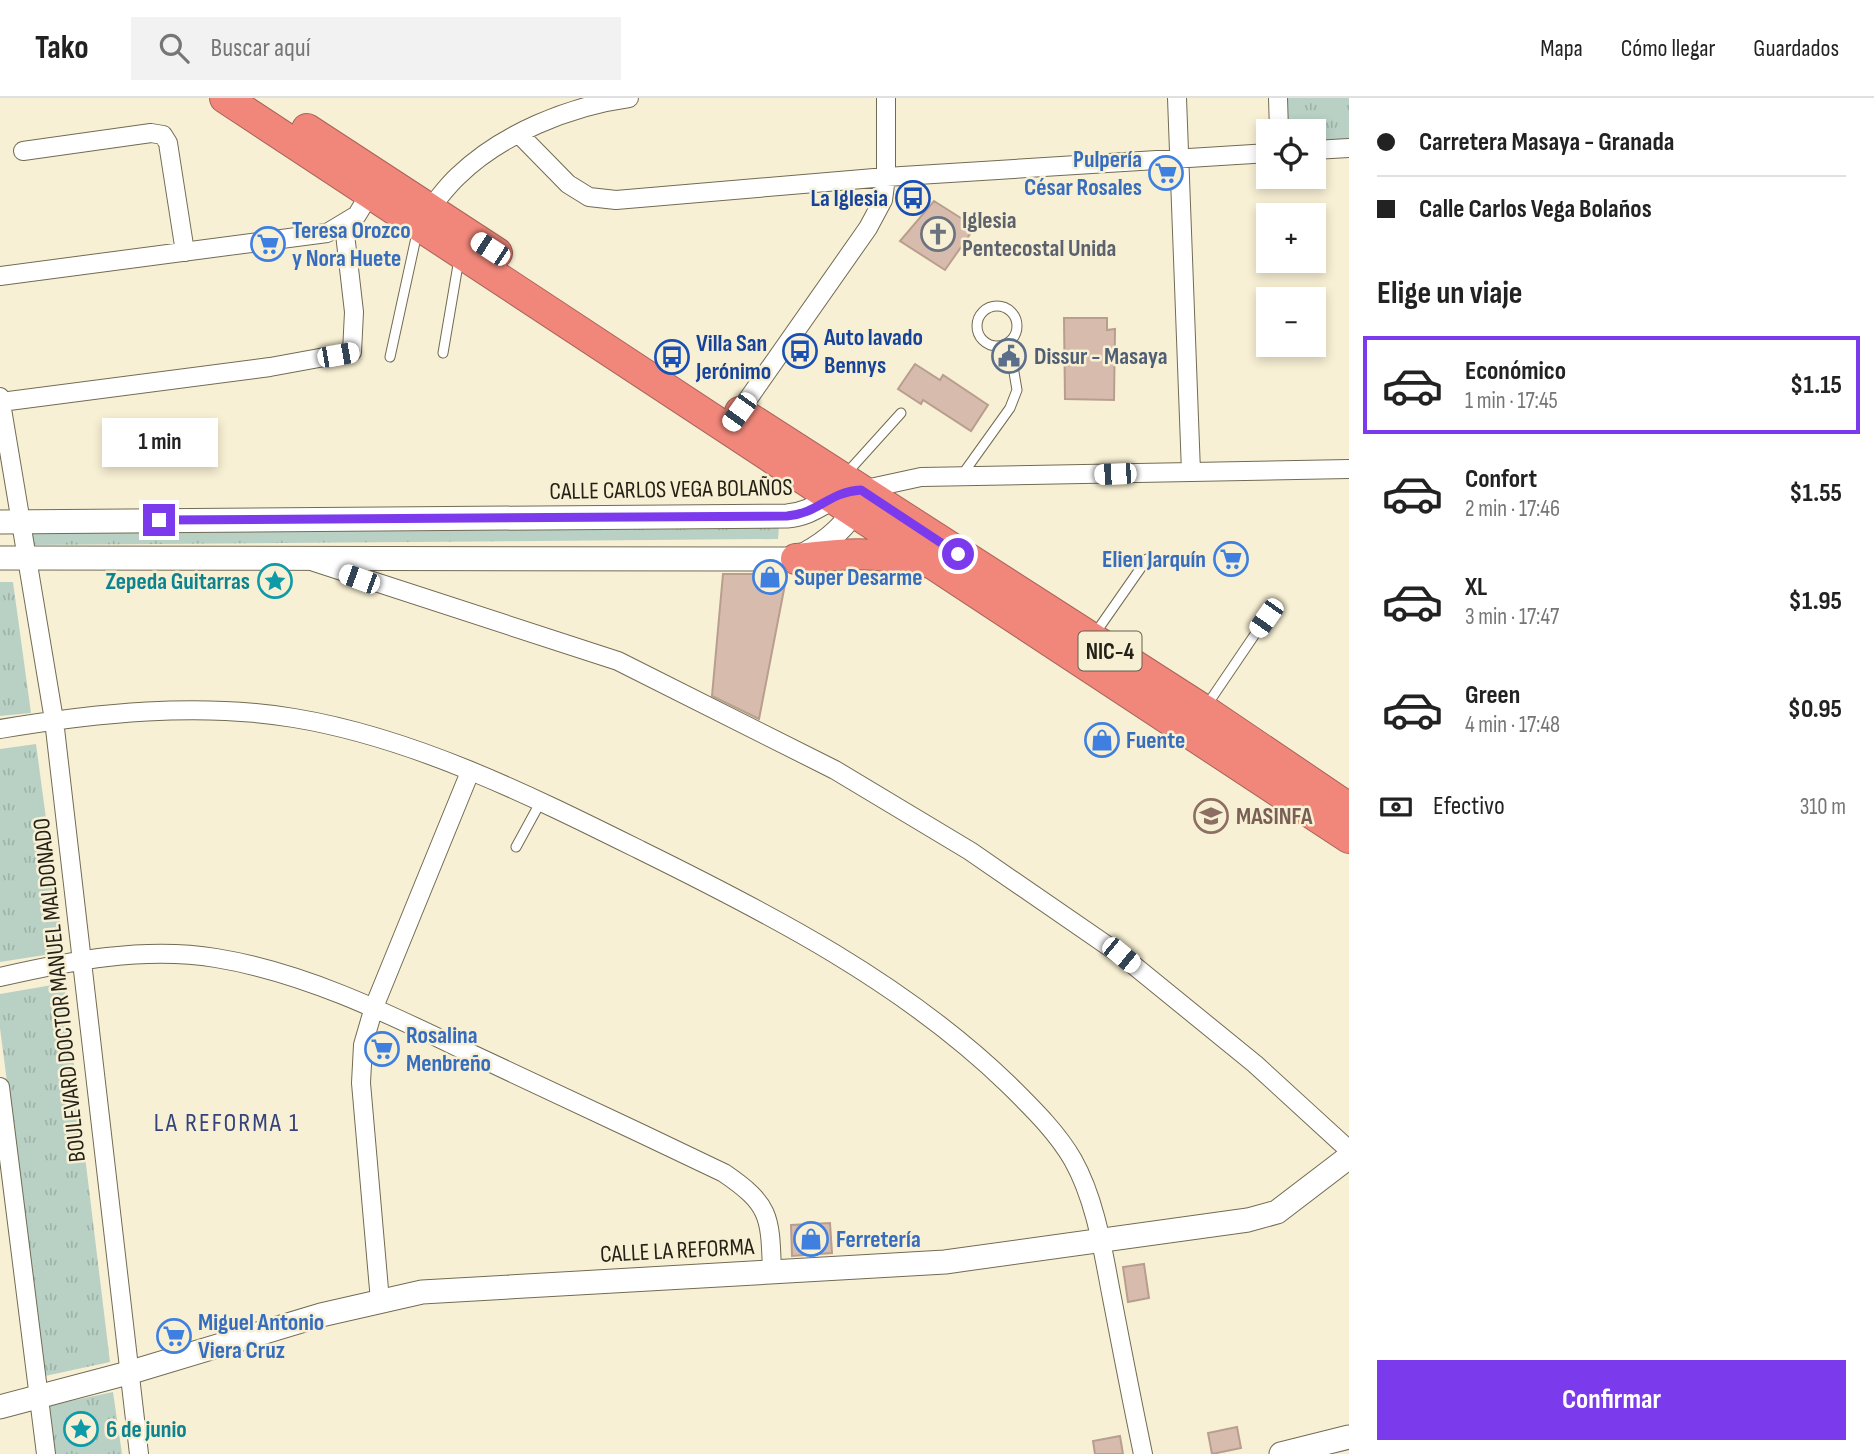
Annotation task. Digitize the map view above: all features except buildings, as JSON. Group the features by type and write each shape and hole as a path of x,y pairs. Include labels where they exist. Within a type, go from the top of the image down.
{"highway":[{"name":"NIC-4","path":"225,98 369,195 424,218 460,254 733,420"},
{"name":"NIC-4","path":"260,98 424,218 846,495 1204,710 1349,808"},
{"name":"NIC-4","path":"846,495 945,570 1349,838"},
{"path":"796,559 858,552 894,556 945,570"}],"street":[{"path":"424,218 458,175 519,134 575,110 629,98"},
{"path":"733,420 869,228 883,200 886,177 886,98"},
{"path":"1177,98 1191,472"},
{"path":"1278,98 1279,119"},
{"path":"23,151 151,133 163,135 168,142 185,252"},
{"path":"519,134 568,184 589,197 616,200 886,177 1256,154"},
{"path":"1326,149 1349,148"},
{"path":"0,276 327,233 357,215 369,195"},
{"path":"0,399 270,367 352,352 354,312 344,225"},
{"name":"BOULEVARD DOCTOR MANUEL MALDONADO","path":"0,399 11,522 27,558 54,720 139,1454"},
{"path":"0,558 297,556 796,559 821,547 846,495 920,477 1349,469"},
{"name":"CALLE CARLOS VEGA BOLAÑOS","path":"11,522 787,516 813,512 846,495"},
{"path":"297,556 618,661 835,770 970,851 1121,955 1255,1064 1349,1150"},
{"path":"0,729 54,720 186,710 260,713 298,719 394,744 470,772 540,803 725,892 838,956 962,1043 1039,1115 1073,1160 1089,1199 1101,1242 1143,1454"},
{"path":"380,1301 361,1083 363,1045 374,1007 470,772"},
{"path":"0,977 80,959 155,955 215,958 283,974 374,1007 724,1173 757,1198 766,1214 772,1271"},
{"path":"0,1087 46,1454"},
{"name":"CALLE LA REFORMA","path":"0,1407 128,1373 321,1315 422,1292 945,1262 1248,1220 1277,1212 1349,1157"},
{"path":"1281,1454 1323,1450 1349,1437"}],"lane":[{"path":"390,357 424,218"},
{"path":"443,353 460,254"},
{"path":"1002,306 1012,312 1017,322 1016,334 1009,342 998,346 987,343 979,335 977,324 982,313 991,307 1002,306"},
{"path":"961,476 1010,408 1017,390 1009,342"},
{"path":"846,495 901,413"},
{"path":"1091,640 1147,559"},
{"path":"1204,710 1266,618"},
{"path":"516,847 540,803"}],"green space":[{"path":"1278,98 1349,98 1349,148 1326,149 1326,119 1279,119"},
{"path":"779,526 778,539 32,545 32,528"},
{"path":"0,582 13,582 31,713 0,716"},
{"path":"36,744 64,952 0,962 0,749"},
{"path":"64,983 110,1362 45,1376 0,1028 0,994"},
{"path":"113,1392 122,1454 55,1454 47,1406"}],"place":[{"name":"Pulpería César Rosales","path":"1166,173"},
{"name":"La Iglesia","path":"913,198"},
{"name":"Iglesia Pentecostal Unida","path":"938,234"},
{"name":"Teresa Orozco y Nora Huete","path":"268,244"},
{"name":"Auto lavado Bennys","path":"800,351"},
{"name":"Dissur - Masaya","path":"1009,356"},
{"name":"Villa San Jerónimo","path":"672,357"},
{"name":"Elien Jarquín","path":"1231,559"},
{"name":"Super Desarme","path":"770,577"},
{"name":"Zepeda Guitarras","path":"275,581"},
{"name":"Fuente","path":"1102,740"},
{"name":"MASINFA","path":"1211,816"},
{"name":"Rosalina Menbreño","path":"382,1049"},
{"name":"Ferretería","path":"811,1239"},
{"name":"Miguel Antonio Viera Cruz","path":"174,1336"},
{"name":"6 de junio","path":"81,1429"}],"district":[{"name":"LA REFORMA 1","path":"227,1122"}],"route":[{"path":"159,520 787,516 813,512 843,491 861,490 958,554"}]}
